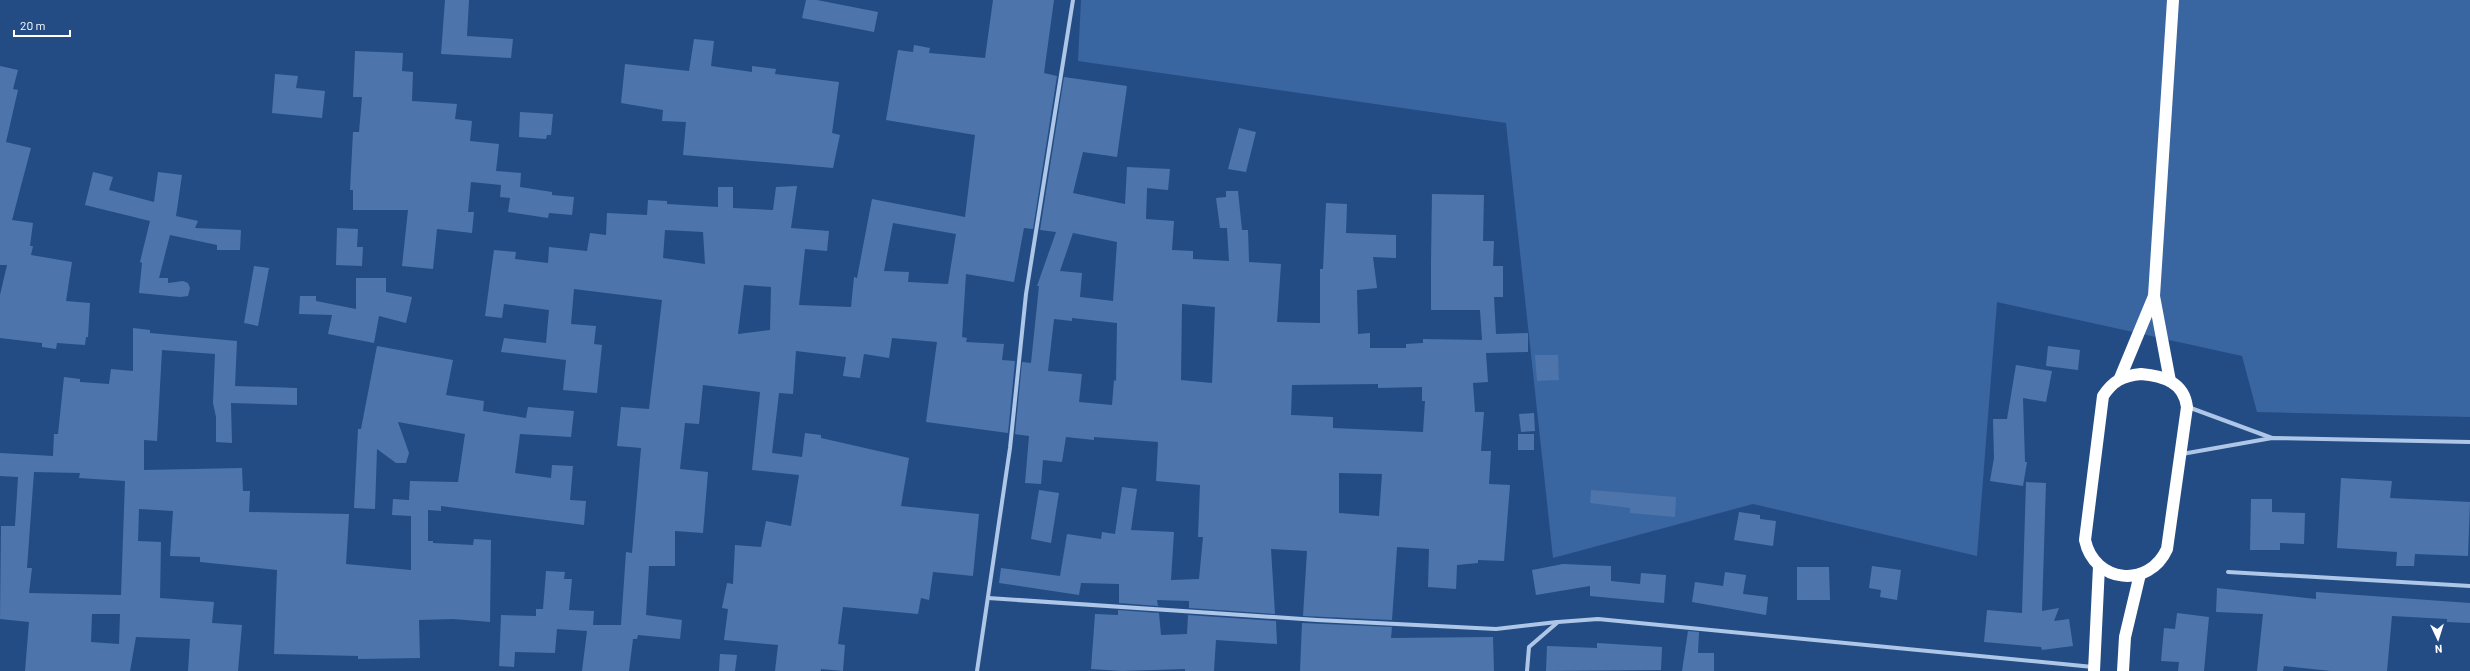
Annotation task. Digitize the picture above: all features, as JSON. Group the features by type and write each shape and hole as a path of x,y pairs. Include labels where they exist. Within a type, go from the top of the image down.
{"highway":[{"path":"2170,381 2154,296 2173,0"},
{"path":"2120,378 2154,296"},
{"path":"2141,374 2161,377 2170,381 2186,395 2187,407 2167,549 2162,561 2140,574 2114,574 2099,566 2088,553 2085,540 2102,396 2111,383 2120,378 2141,374"},
{"path":"2094,669 2099,566"},
{"path":"2123,671 2125,637 2140,574"}],"street":[{"path":"977,671 1010,448 1026,294 1073,0"},
{"path":"2187,407 2272,438"},
{"path":"2181,454 2272,438 2470,442"},
{"path":"2228,572 2470,586"},
{"path":"988,598 1317,620 1488,629 1598,619 2094,669"},
{"path":"1527,671 1529,647 1558,622"}],"shaded area":[{"path":"1081,0 2470,0 2470,417 2257,412 2242,356 1997,302 1977,556 1753,504 1553,558 1506,123 1078,61"}],"building":[{"path":"445,0 469,0 467,36 513,39 511,58 441,54"},
{"path":"806,0 817,0 878,12 874,32 802,18"},
{"path":"993,0 1054,0 1044,73 1057,76 1033,229 1024,228 1014,282 966,274 962,337 967,338 966,342 1004,344 1002,360 1015,361 1008,433 926,422 937,342 892,338 889,358 864,354 860,378 843,376 846,357 796,351 793,394 779,393 772,453 802,457 805,433 821,435 821,438 909,458 901,506 979,514 973,576 933,572 929,600 921,598 918,614 843,607 838,644 845,645 843,671 821,669 821,671 775,671 778,645 724,640 728,609 722,608 727,583 733,584 735,545 761,547 766,521 791,526 799,475 752,470 760,392 703,385 699,424 685,423 680,469 708,472 703,533 675,531 675,566 649,566 646,615 682,620 680,639 638,635 637,639 633,639 629,671 582,671 587,631 557,629 555,653 515,652 514,667 499,666 501,615 536,616 536,609 543,609 546,571 565,572 564,579 572,579 569,610 594,611 593,625 621,625 626,552 632,553 641,448 617,446 621,407 649,409 662,300 574,289 571,324 596,326 594,344 602,345 597,393 563,390 566,360 501,352 504,338 546,343 549,310 504,304 502,318 485,316 494,250 516,252 515,259 548,263 549,247 587,251 590,233 606,235 607,213 647,215 648,200 667,201 667,204 718,207 718,187 733,187 733,208 773,210 776,187 797,186 791,228 829,231 827,251 805,249 799,305 851,307 854,277 857,278 872,199 965,217 975,135 886,120 898,50 913,52 914,45 930,48 929,53 985,58","holes":["893,223 956,234 948,284 908,282 909,272 884,271","665,230 703,232 705,264 663,258","744,285 771,287 770,330 738,334"]},
{"path":"694,39 714,41 711,66 752,72 752,66 776,69 775,74 839,82 832,133 840,135 833,168 683,155 686,122 662,121 663,110 621,103 625,64 689,71"},
{"path":"355,51 403,53 402,71 413,72 412,101 457,104 455,119 472,121 470,141 499,144 496,171 521,173 520,187 552,192 552,195 574,197 572,215 549,213 548,218 508,212 510,198 500,197 501,185 471,182 468,212 474,212 472,233 437,229 433,269 402,266 408,210 353,210 353,190 350,190 353,132 359,132 362,97 353,97"},
{"path":"0,66 18,70 13,89 18,90 6,142 31,148 12,220 33,223 30,246 33,246 31,255 72,262 66,301 90,303 88,337 86,337 85,345 57,343 56,349 42,347 42,343 0,338 0,295 7,265 0,265"},
{"path":"275,74 298,76 296,88 325,91 322,118 272,113"},
{"path":"1064,77 1127,86 1117,157 1083,152 1073,193 1125,204 1127,167 1170,169 1168,190 1147,188 1146,219 1174,221 1172,250 1193,251 1193,259 1229,261 1227,228 1220,228 1216,198 1226,197 1226,191 1238,191 1242,230 1248,230 1249,262 1281,264 1277,322 1320,323 1320,269 1323,269 1326,203 1347,204 1346,233 1396,235 1396,258 1373,257 1377,288 1357,290 1358,334 1370,333 1370,348 1406,348 1406,344 1423,343 1423,339 1482,340 1480,310 1431,310 1431,262 1432,194 1484,195 1483,241 1494,241 1493,266 1503,266 1503,297 1494,297 1496,334 1528,333 1528,352 1486,353 1488,382 1473,383 1475,412 1484,412 1481,451 1491,451 1489,484 1510,485 1504,561 1478,560 1478,563 1457,565 1456,589 1428,587 1429,549 1397,547 1392,620 1303,616 1307,551 1271,549 1275,614 1189,608 1189,601 1157,600 1158,606 1119,603 1119,584 1081,583 1079,595 999,583 1001,568 1060,576 1067,534 1101,539 1102,532 1115,534 1122,487 1137,489 1131,530 1174,532 1171,580 1199,579 1203,537 1198,537 1200,485 1156,481 1158,442 1094,437 1094,440 1066,437 1062,462 1043,460 1041,484 1025,483 1029,436 1015,434 1022,362 1031,363 1039,286 1037,286 1056,232 1040,230","holes":["1073,233 1117,242 1113,301 1080,297 1082,273 1060,271","1182,304 1215,307 1212,383 1181,380","1072,318 1117,323 1116,381 1114,380 1112,405 1079,402 1082,374 1048,371 1054,319 1072,321","1378,384 1378,388 1422,387 1422,401 1425,401 1423,432 1333,428 1333,417 1291,415 1292,385","1339,473 1382,474 1379,516 1339,513"]},
{"path":"520,112 553,114 551,135 547,135 546,139 519,137"},
{"path":"1239,128 1256,132 1246,172 1228,169"},
{"path":"93,172 113,177 109,190 154,202 158,172 182,175 176,216 198,221 195,228 241,230 240,250 217,250 217,245 170,235 159,278 168,278 168,283 183,281 188,283 190,288 188,296 180,297 139,293 142,263 140,262 150,221 85,205"},
{"path":"337,228 358,229 357,247 363,247 362,266 336,265"},
{"path":"254,266 269,268 258,326 244,323"},
{"path":"356,278 386,278 386,292 412,297 406,323 379,316 374,343 328,334 332,315 299,314 300,296 316,296 316,301 356,309"},
{"path":"133,328 150,330 150,333 237,341 235,386 297,388 297,405 231,403 232,443 216,442 216,417 213,403 215,354 162,350 157,441 144,440 144,470 242,468 243,491 250,491 249,512 349,514 346,564 411,570 411,516 392,515 393,499 409,500 410,481 458,482 465,434 398,422 409,453 406,463 396,463 377,449 375,509 354,508 358,429 361,429 377,346 453,360 446,395 484,401 483,411 526,418 528,407 574,411 571,437 520,434 515,473 551,478 552,465 573,466 570,500 586,501 584,525 441,506 441,511 428,510 428,541 433,541 433,543 473,545 474,539 491,540 490,622 453,619 419,620 420,658 358,659 358,656 274,654 277,570 200,562 200,557 170,556 173,511 139,509 138,541 161,542 160,598 214,602 212,623 242,625 238,671 188,671 190,639 136,637 130,671 25,671 29,622 0,619 1,526 15,526 18,477 0,476 0,453 53,456 54,434 58,434 64,377 80,379 80,382 109,384 111,369 133,371","holes":["34,472 80,473 79,478 125,481 121,595 29,593 32,568 27,568","92,614 120,614 119,644 91,642"]},
{"path":"2048,346 2080,350 2078,370 2046,366"},
{"path":"1535,355 1558,355 1559,380 1537,381"},
{"path":"2016,365 2052,371 2046,402 2023,398 2025,462 2027,462 2023,486 1990,481 1994,458 1993,419 2007,419"},
{"path":"1534,413 1535,431 1521,432 1519,414"},
{"path":"1518,434 1534,434 1534,450 1518,450"},
{"path":"2341,478 2392,481 2390,498 2470,502 2468,556 2415,554 2414,566 2396,566 2397,552 2337,548"},
{"path":"2026,482 2046,483 2042,611 2059,608 2054,621 2069,619 2073,646 2042,650 2041,647 1984,642 1987,610 2022,613"},
{"path":"1039,490 1059,493 1051,543 1031,539"},
{"path":"1591,490 1676,497 1675,517 1630,513 1630,508 1590,503"},
{"path":"2251,499 2272,499 2272,512 2305,513 2304,544 2280,543 2280,550 2250,550"},
{"path":"1739,512 1760,515 1760,519 1776,521 1773,546 1734,540"},
{"path":"1563,564 1611,566 1611,581 1640,584 1641,573 1666,575 1664,603 1590,596 1590,586 1536,595 1532,570"},
{"path":"1872,566 1901,570 1897,600 1880,597 1881,590 1869,588"},
{"path":"1797,567 1829,567 1830,600 1797,600"},
{"path":"1725,572 1746,575 1743,594 1768,597 1766,615 1692,602 1695,582 1723,586"},
{"path":"2217,588 2316,599 2316,592 2470,603 2470,623 2447,622 2447,619 2392,616 2387,671 2331,671 2284,666 2283,671 2257,671 2263,614 2216,612"},
{"path":"1118,610 1159,613 1161,635 1187,634 1188,615 1276,621 1277,644 1216,640 1214,671 1185,671 1185,669 1122,671 1091,669 1095,614 1118,615"},
{"path":"2177,613 2209,617 2204,671 2178,671 2179,662 2161,661 2164,628 2175,629"},
{"path":"1302,623 1392,627 1391,638 1493,637 1494,671 1300,671"},
{"path":"1688,631 1699,632 1698,653 1714,653 1714,671 1682,671"},
{"path":"1597,643 1662,647 1661,670 1546,671 1547,646 1597,648"},
{"path":"720,654 737,655 735,671 719,671"}]}
